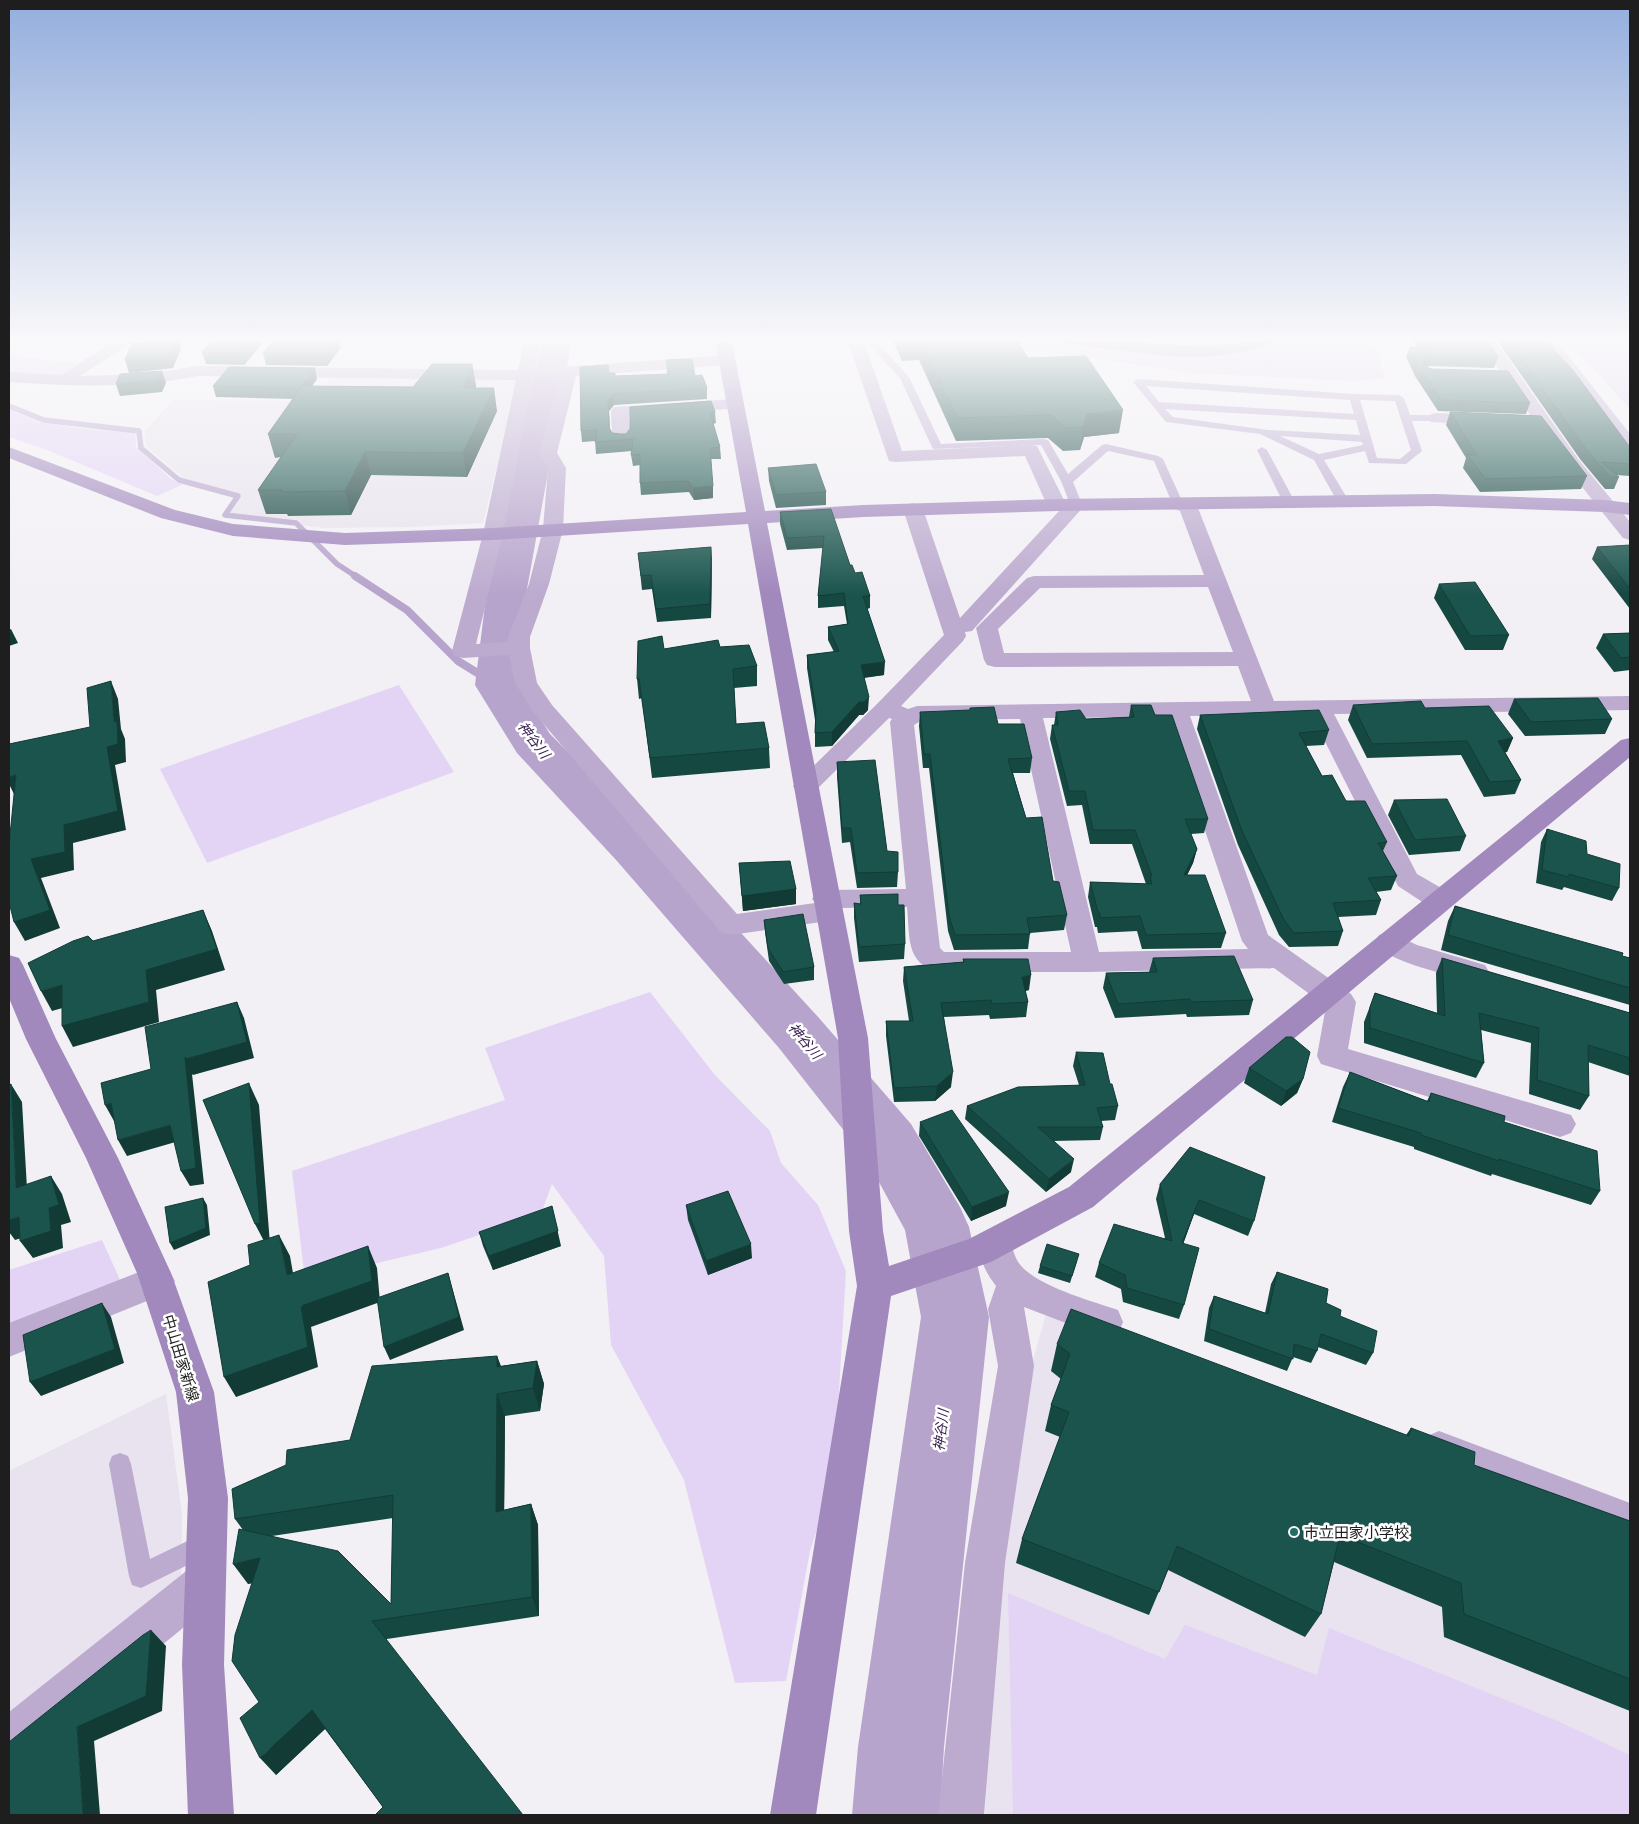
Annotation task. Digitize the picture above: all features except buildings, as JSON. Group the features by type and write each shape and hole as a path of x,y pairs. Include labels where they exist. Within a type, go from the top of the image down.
{"street":[{"path":"515,424 493,534 463,651 519,648"},
{"path":"555,424 548,453 557,468 549,530 539,584 519,637 519,648 526,683 543,709 730,925 827,905 920,898"},
{"path":"620,424 621,439"},
{"path":"739,424 853,1038 866,1230 887,1283 793,1815"},
{"path":"884,424 895,457 1031,450 1066,505"},
{"path":"1545,424 1605,506 1630,534"},
{"path":"1613,424 1630,446"},
{"path":"9,452 168,514 233,530 345,539 493,534 755,516 1066,505 1435,500 1605,506 1630,509"},
{"path":"1177,503 1188,508 1266,709"},
{"path":"805,786 886,708 955,636 1066,505"},
{"path":"913,509 955,636"},
{"path":"1216,581 1034,582 986,628 995,660 1246,659"},
{"path":"1276,955 1269,960 938,962 926,952 902,722 917,713 1630,703"},
{"path":"886,708 909,718"},
{"path":"1320,708 1407,880 1440,900"},
{"path":"1176,710 1256,941 1341,1002 1332,1056 1560,1124"},
{"path":"1030,712 1087,962"},
{"path":"887,1283 987,1247 1081,1197 1388,942 1630,745"},
{"path":"1388,942 1407,952 1500,980"},
{"name":"中山田家新線","path":"9,965 41,1039 102,1158 157,1281 194,1392 208,1498 202,1665 211,1815"},
{"path":"987,1247 1014,1281 1034,1295 1137,1334"},
{"path":"9,1340 157,1281"},
{"path":"961,1815 985,1563 1016,1366 1006,1309 1014,1281"},
{"path":"1407,1438 1630,1523"},
{"path":"9,1740 206,1563"}],"lane":[{"path":"926,424 936,447 1044,442 1067,481 1066,505"},
{"path":"1204,424 1367,443"},
{"path":"1362,424 1373,460 1402,462 1417,451 1408,424"},
{"path":"1262,431 1318,458 1342,501"},
{"path":"1318,458 1367,443"},
{"path":"1067,481 1106,447 1158,459 1177,503"},
{"path":"1262,450 1289,502"},
{"path":"120,1464 141,1576 206,1563"}],"shaded area":[{"path":"9,424 54,424 85,429 135,432 136,447 170,478 182,485 157,496 47,450 9,437"},
{"path":"151,424 508,424 483,523 411,527 326,528 226,517 241,495 183,478 146,446 145,431"},
{"path":"399,685 454,772 207,863 160,769"},
{"path":"650,992 715,1075 770,1131 781,1163 818,1205 846,1271 834,1478 810,1551 786,1681 735,1683 684,1480 611,1345 604,1256 552,1184 541,1214 441,1248 305,1280 292,1171 505,1100 485,1048"},
{"path":"102,1240 121,1282 9,1326 9,1270"},
{"path":"1047,1311 1630,1536 1630,1815 985,1815 997,1599 1015,1423"},
{"path":"166,1394 182,1514 181,1590 9,1728 9,1471"},
{"path":"1008,1593 1165,1659 1185,1625 1317,1675 1329,1628 1560,1722 1630,1755 1630,1815 1013,1815"}],"waterway":[{"path":"80,424 139,431 141,448 179,480 238,496 225,515 296,523 337,564 357,577"},
{"name":"神谷川","path":"540,424 507,589 497,685 533,743 635,849 799,1033 889,1142 937,1227 955,1317 901,1747 896,1815"},
{"path":"355,576 407,610 458,661 497,685"}],"place":[{"name":"市立田家小学校","path":"1294,1532"}]}
